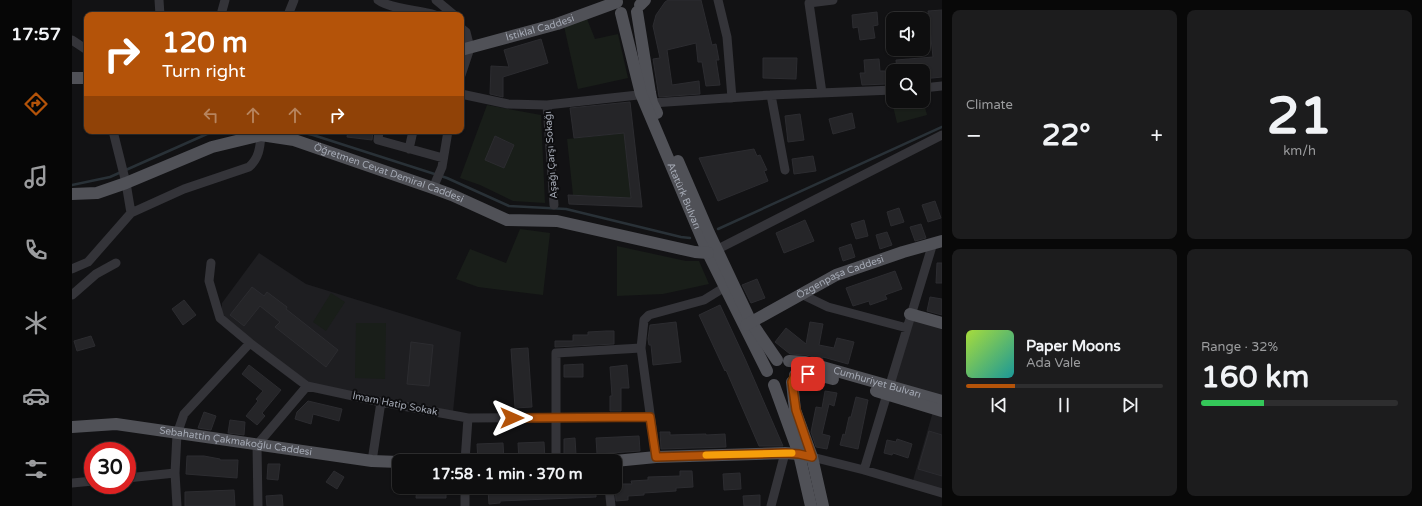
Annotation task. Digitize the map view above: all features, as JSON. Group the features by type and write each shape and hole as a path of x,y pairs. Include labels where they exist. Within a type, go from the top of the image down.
{"main road":[{"name":"Atatürk Bulvarı","path":"619,5 627,16 631,16 640,4"},
{"name":"Atatürk Bulvarı","path":"640,4 648,97"},
{"name":"Atatürk Bulvarı","path":"619,5 648,97 713,251 748,324 767,371"},
{"name":"İstiklal Caddesi","path":"465,49 619,5"},
{"path":"72,78 84,78"},
{"name":"Öğretmen Cevat Demiral Caddesi","path":"72,194 97,193 125,178 212,147 261,135 294,140 434,184 452,195 506,220 557,221 695,252 713,251"},
{"name":"Özgenpaşa Caddesi","path":"748,324 836,275 937,242"},
{"name":"Atatürk Bulvarı","path":"713,251 724,287 748,324 783,361"},
{"path":"910,314 942,323"},
{"path":"811,506 799,454 774,385 768,379 767,371 770,364 783,361 794,367 796,410 812,457 823,506"},
{"name":"Cumhuriyet Bulvarı","path":"783,361 805,362 888,390 942,411"},
{"name":"Cumhuriyet Bulvarı","path":"794,379 808,374 820,375 942,401"},
{"path":"774,385 785,387 794,379"},
{"name":"Sebahattin Çakmakoğlu Caddesi","path":"72,427 116,424 372,461 392,462"},
{"path":"622,460 656,457 785,453 812,457"}],"street":[{"path":"159,0 160,12"},
{"path":"222,12 225,0"},
{"path":"289,12 294,0"},
{"path":"378,0 392,6 425,12"},
{"path":"436,0 450,12"},
{"path":"718,0 727,36 732,98"},
{"path":"822,93 809,3 834,0"},
{"path":"464,30 466,32 465,49"},
{"path":"72,40 84,48"},
{"path":"930,87 942,86"},
{"path":"464,95 508,104 547,105 648,97 732,98 886,90"},
{"path":"771,95 785,170"},
{"name":"Aşağı Çarşı Sokağı","path":"547,105 554,204"},
{"path":"114,134 125,178 131,213"},
{"path":"379,134 378,140 410,149 442,163"},
{"path":"410,149 412,134"},
{"path":"434,184 442,163 447,134"},
{"path":"73,265 88,262 131,213 184,189 249,167 256,160 260,147 261,135"},
{"path":"713,251 942,135"},
{"path":"864,470 910,314 937,242"},
{"path":"88,262 96,274"},
{"path":"72,295 96,274 116,263"},
{"name":"İmam Hatip Sokak","path":"211,263 209,281 220,318 250,343 307,386 381,402 468,418 650,417"},
{"path":"656,457 641,348 644,320 649,315 704,300 724,287"},
{"path":"801,294 828,307 907,328"},
{"path":"176,506 175,473 177,434 184,414 250,343"},
{"path":"556,454 556,353 641,348"},
{"path":"258,506 257,445 307,386"},
{"path":"372,461 381,402"},
{"path":"465,454 468,418"},
{"path":"771,506 785,453"},
{"path":"812,457 864,470 942,493"},
{"path":"136,477 175,473"},
{"path":"72,483 84,482"},
{"path":"465,494 465,506"},
{"path":"609,494 610,506"}],"shaded area":[{"path":"587,19 595,39 618,34 628,78 578,89 564,26"},
{"path":"487,105 541,115 545,203 513,201 480,185 460,178"},
{"path":"893,108 925,108 927,115 897,123"},
{"path":"624,133 631,198 573,195 567,139"},
{"path":"520,229 550,233 543,295 478,287 456,279 470,249 506,263"},
{"path":"617,246 686,261 699,261 709,284 663,294 617,296"},
{"path":"259,253 306,284 461,332 453,412 303,382 221,321 222,303"},
{"path":"331,293 345,302 326,331 313,322"},
{"path":"910,314 942,323 942,401 890,387"},
{"path":"356,323 386,323 385,379 355,378"},
{"path":"934,408 942,411 942,493 912,484"}],"building":[{"path":"668,0 701,0 712,45 716,44 719,60 716,60 720,85 706,86 702,62 698,62 696,43 667,50 672,85 699,81 700,94 659,97 653,59 660,58 653,26 656,15"},
{"path":"942,10 942,77 930,78 930,64 896,64 896,60 933,57 930,12 928,11"},
{"path":"877,12 878,25 873,26 875,38 860,40 858,27 853,28 852,15"},
{"path":"541,39 548,63 503,77 503,97 490,94 491,66 509,67 504,50"},
{"path":"763,58 797,58 796,79 763,78"},
{"path":"879,59 880,71 885,71 886,84 862,85 860,73 865,73 864,60"},
{"path":"630,102 642,207 569,204 568,195 631,198 624,133 574,138 570,108"},
{"path":"852,113 855,128 833,134 829,119"},
{"path":"800,114 804,140 788,142 785,116"},
{"path":"348,134 373,134 372,140 347,137"},
{"path":"495,136 514,145 504,168 485,160"},
{"path":"754,149 757,156 760,155 767,170 764,171 768,181 718,201 699,158"},
{"path":"813,156 816,171 794,174 792,159"},
{"path":"935,201 941,218 928,222 922,205"},
{"path":"899,208 904,222 891,226 887,212"},
{"path":"805,220 814,241 784,253 776,233"},
{"path":"864,220 868,236 856,239 851,224"},
{"path":"921,224 926,238 915,241 910,227"},
{"path":"887,232 892,245 880,249 876,235"},
{"path":"851,244 855,257 843,261 839,248"},
{"path":"937,263 942,263 942,283 936,283"},
{"path":"895,271 902,289 885,295 887,299 870,305 869,301 853,306 846,288"},
{"path":"757,279 765,298 751,303 742,285"},
{"path":"252,287 264,296 267,292 338,350 326,367 275,327 280,322 260,306 244,326 230,315"},
{"path":"930,297 942,299 942,315 927,311"},
{"path":"184,300 196,315 183,325 172,309"},
{"path":"720,305 783,446 759,446 726,370 725,371 699,315"},
{"path":"676,322 681,362 653,365 651,345 649,345 648,339 650,325"},
{"path":"810,322 823,324 819,345 834,348 837,338 854,342 848,364 823,357 822,359 806,355 790,354 775,342 786,328 806,344"},
{"path":"614,331 614,344 555,347 555,341 573,341 573,335 588,335 588,332"},
{"path":"91,336 95,346 77,351 74,341"},
{"path":"411,342 433,345 429,386 407,384"},
{"path":"528,348 532,407 515,408 511,349"},
{"path":"583,364 583,377 564,377 564,365"},
{"path":"249,365 281,390 262,413 265,416 257,425 246,416 258,401 256,399 263,391 242,374"},
{"path":"627,365 629,388 621,388 621,411 610,411 610,396 612,396 610,367"},
{"path":"825,391 837,393 834,406 829,404 822,434 830,436 827,449 816,447 811,432 816,407 822,408"},
{"path":"856,397 868,400 858,449 840,445 843,434 845,435 849,417 851,417"},
{"path":"308,401 342,409 339,421 313,414 311,424 295,419 297,412"},
{"path":"204,412 216,416 211,430 198,428"},
{"path":"230,420 245,422 244,435 228,433"},
{"path":"929,431 942,435 942,476 918,469"},
{"path":"660,432 670,432 670,435 725,434 726,447 661,449"},
{"path":"639,436 640,451 597,454 596,438"},
{"path":"575,438 576,454 564,454 564,439"},
{"path":"897,439 912,444 908,458 893,453 892,455 884,453 887,440 896,442"},
{"path":"544,442 545,454 519,454 518,443"},
{"path":"503,443 504,454 478,454 477,444"},
{"path":"187,456 204,456 220,460 238,460 237,478 186,474"},
{"path":"268,464 280,464 278,480 267,479"},
{"path":"334,471 344,477 337,489 326,482"},
{"path":"680,471 692,471 693,487 676,488 676,491 644,493 644,495 628,496 628,500 616,501 616,494 622,494 622,484 632,484 631,481 648,480 648,477 680,476"},
{"path":"740,473 741,489 724,490 723,474"},
{"path":"234,490 235,506 185,506 185,492"},
{"path":"416,494 446,494 446,498 416,498"},
{"path":"488,494 596,494 596,497 500,501 500,503 489,504"},
{"path":"282,495 283,506 267,506 266,496"},
{"path":"760,495 760,506 744,506 743,496"}],"waterway":[{"path":"718,229 942,127"},
{"path":"72,185 110,177 207,134"},
{"path":"308,134 447,178 509,206 566,209 690,238"}],"slow traffic":[{"path":"706,455 792,453"}],"route":[{"path":"512,418 650,417 656,457 785,453 812,457 796,410 792,382 795,375 808,374"}]}
